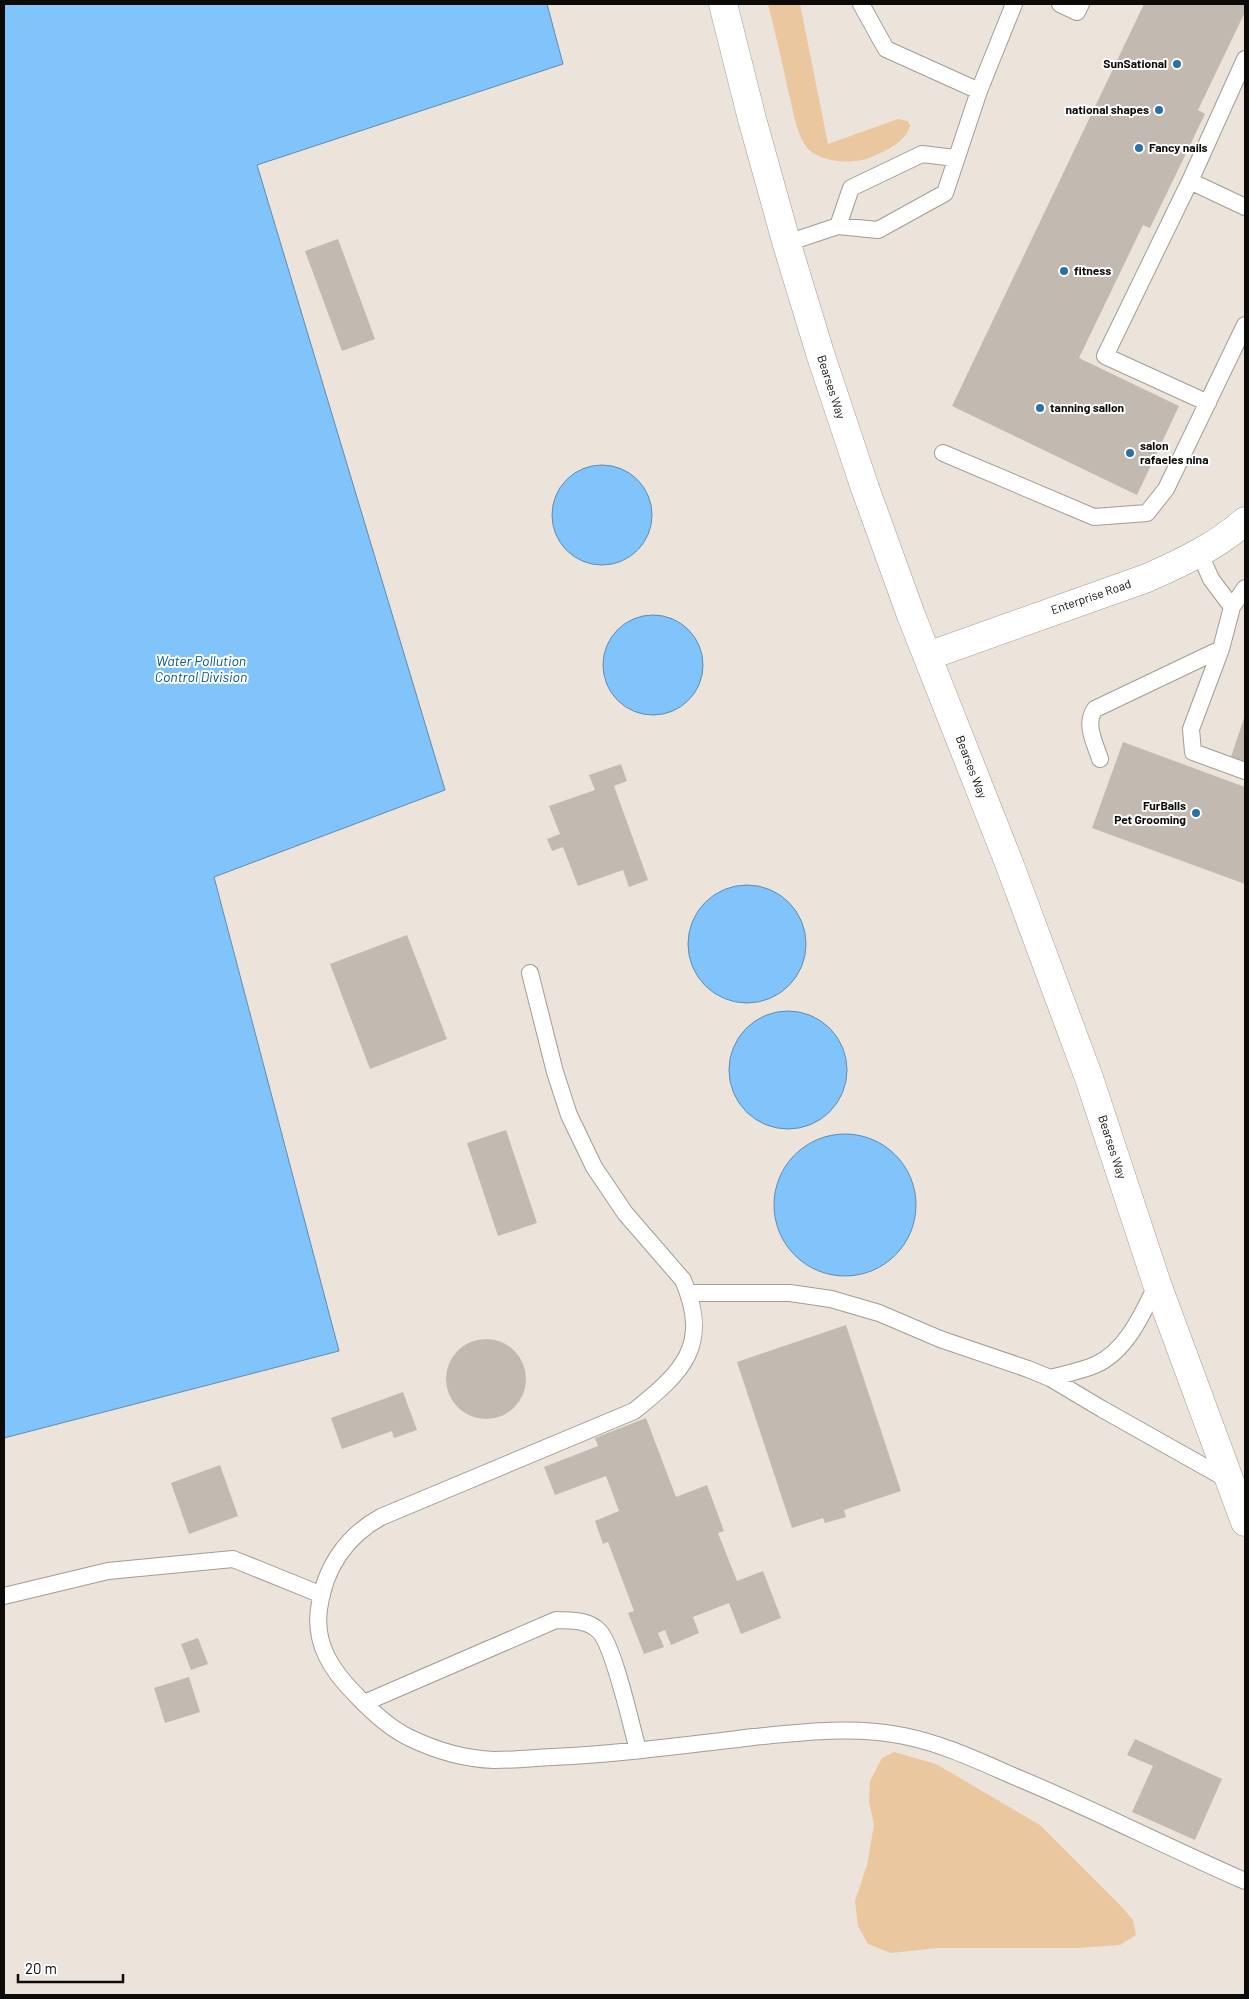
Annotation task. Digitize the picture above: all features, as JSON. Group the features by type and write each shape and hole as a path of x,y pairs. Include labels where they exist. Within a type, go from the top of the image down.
{"main road":[{"name":"Bearses Way","path":"723,4 752,119 787,243 820,353 862,479 1086,1069 1157,1284 1245,1522"},
{"name":"Enterprise Road","path":"928,656 1147,578 1199,552 1235,530 1245,521"}],"lane":[{"path":"861,4 886,49 978,91"},
{"path":"787,243 838,226 878,230 945,193 978,91 1014,4"},
{"path":"1060,4 1079,8"},
{"path":"1208,403 1105,356 1190,181 1245,59"},
{"path":"838,226 850,188 922,154 955,158"},
{"path":"1190,181 1245,207"},
{"path":"943,453 1094,517 1147,512 1166,489 1245,326"},
{"path":"1199,552 1211,578 1232,607"},
{"path":"1245,588 1232,607 1221,649 1191,729 1193,752 1245,770"},
{"path":"1100,759 1089,724 1095,709 1221,649"},
{"path":"530,973 555,1072 569,1115 594,1167 625,1214 683,1280 696,1324 692,1344 685,1362 653,1396 634,1411 381,1517 364,1526 342,1548 332,1566 322,1595 318,1625 323,1651 334,1671 388,1725 410,1738 448,1752 492,1760 588,1756 816,1732 861,1732 902,1736 952,1749 1038,1786 1245,1881"},
{"path":"1050,1378 1096,1365 1116,1350 1135,1325 1157,1284"},
{"path":"688,1292 790,1293 831,1299 879,1313 940,1339 1050,1378 1230,1481"},
{"path":"4,1596 108,1571 233,1559 322,1595"},
{"path":"364,1703 556,1620 584,1621 599,1631 610,1648 638,1750"}],"shaded area":[{"path":"768,4 800,4 828,144 898,119 908,121 910,126 908,132 899,142 875,156 853,161 826,158 810,151 802,139 797,125"},
{"path":"894,1752 936,1764 1040,1825 1121,1906 1133,1920 1136,1935 1120,1945 1078,1948 937,1948 891,1953 868,1944 858,1926 855,1901 867,1865 874,1825 869,1801 870,1781 882,1758"}],"water":[{"name":"Water Pollution Control Division","path":"4,4 547,4 563,64 257,165 445,790 214,877 339,1351 4,1438"},
{"path":"602,465 621,469 637,480 648,496 652,515 648,534 637,550 621,561 602,565 583,561 567,550 556,534 552,515 556,496 567,480 583,469"},
{"path":"653,615 672,619 688,630 699,646 703,665 699,684 688,700 672,711 653,715 634,711 618,700 607,684 603,665 607,646 618,630 634,619"},
{"path":"747,885 770,889 789,902 802,921 806,944 802,967 789,986 770,999 747,1003 724,999 705,986 692,967 688,944 692,921 705,902 724,889"},
{"path":"788,1011 811,1015 830,1028 843,1047 847,1070 843,1093 830,1112 811,1125 788,1129 765,1125 746,1112 733,1093 729,1070 733,1047 746,1028 765,1015"},
{"path":"845,1134 872,1140 884,1146 895,1155 904,1166 910,1178 916,1205 910,1232 904,1244 895,1255 884,1264 872,1270 845,1276 818,1270 806,1264 795,1255 786,1244 780,1232 774,1205 780,1178 786,1166 795,1155 806,1146 818,1140"}],"building":[{"path":"1144,4 1245,4 1245,12 1198,110 1205,114 1150,228 1143,225 1079,358 1179,406 1137,495 952,406"},
{"path":"338,239 375,339 342,351 305,251"},
{"path":"1245,715 1245,766 1230,760"},
{"path":"1123,742 1245,787 1245,884 1092,828"},
{"path":"621,764 627,781 614,786 648,880 629,887 623,870 578,886 563,847 552,851 547,839 560,834 549,806 595,790 589,775"},
{"path":"407,935 447,1039 370,1069 330,964"},
{"path":"506,1130 537,1223 498,1236 467,1143"},
{"path":"846,1325 901,1491 844,1510 846,1517 825,1523 823,1518 792,1528 737,1362"},
{"path":"486,1339 501,1342 514,1351 523,1364 526,1379 523,1394 514,1407 501,1416 486,1419 471,1416 458,1407 449,1394 446,1379 449,1364 458,1351 471,1342"},
{"path":"403,1392 417,1430 394,1438 392,1431 342,1449 331,1418"},
{"path":"646,1418 676,1497 707,1485 724,1531 718,1533 737,1581 763,1571 781,1618 741,1634 729,1603 693,1617 699,1633 671,1645 665,1630 658,1633 664,1647 644,1654 628,1613 634,1611 608,1542 603,1544 595,1521 619,1511 606,1476 555,1495 544,1467 598,1446 595,1438"},
{"path":"220,1465 238,1516 189,1534 171,1483"},
{"path":"198,1638 208,1664 191,1670 181,1644"},
{"path":"189,1677 200,1712 165,1723 154,1688"},
{"path":"1135,1739 1222,1779 1195,1840 1132,1812 1153,1766 1127,1755"}],"place":[{"name":"SunSational","path":"1177,64"},
{"name":"national shapes","path":"1159,110"},
{"name":"Fancy nails","path":"1139,148"},
{"name":"fitness","path":"1064,271"},
{"name":"tanning sallon","path":"1040,408"},
{"name":"salon rafaeles nina","path":"1130,453"},
{"name":"FurBalls Pet Grooming","path":"1196,813"}]}
